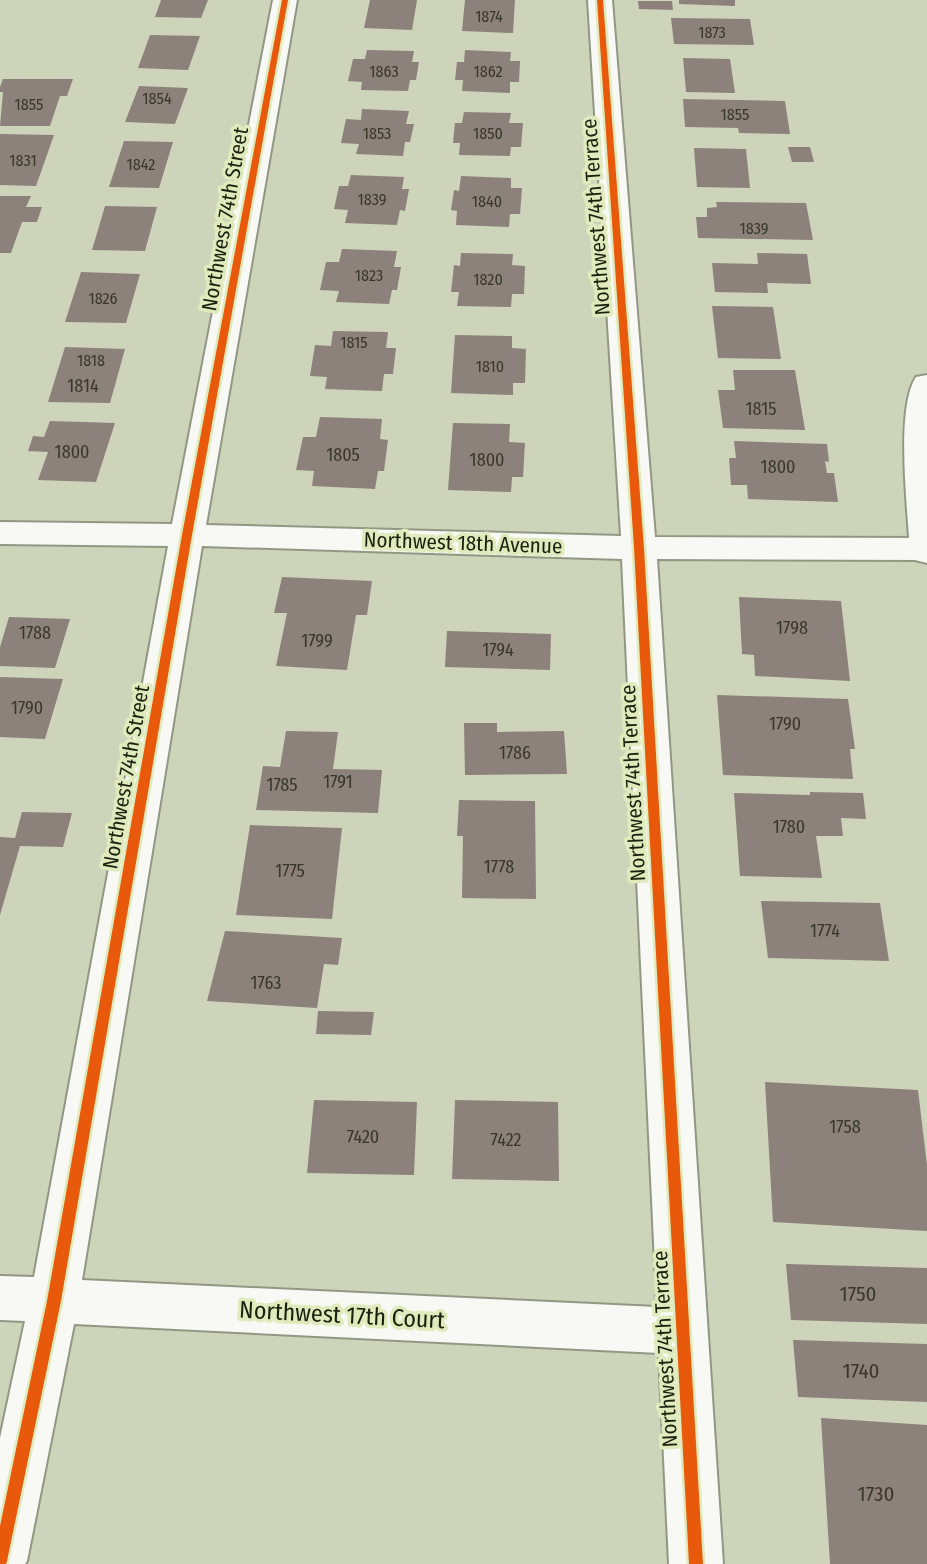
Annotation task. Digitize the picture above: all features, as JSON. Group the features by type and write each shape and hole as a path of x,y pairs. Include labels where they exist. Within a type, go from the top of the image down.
{"street":[{"name":"Northwest 74th Street","path":"0,1561 54,1301 187,535 285,0"},
{"name":"Northwest 74th Terrace","path":"600,0 639,548 696,1564"},
{"path":"927,384 920,419 927,550"},
{"name":"Northwest 18th Avenue","path":"0,533 187,535 639,548 927,550"},
{"name":"Northwest 17th Court","path":"0,1298 683,1331"}],"building":[{"path":"161,0 208,0 201,18 155,17"},
{"path":"370,0 417,0 412,30 364,28"},
{"path":"465,0 515,0 513,33 462,31"},
{"path":"679,0 735,0 735,6 679,4"},
{"path":"638,1 672,1 673,10 639,9"},
{"path":"671,18 750,19 754,45 674,44"},
{"path":"150,35 200,36 188,70 138,68"},
{"path":"367,50 414,51 412,62 419,62 416,80 410,80 408,91 361,90 362,82 348,81 353,59 365,59"},
{"path":"465,50 511,52 510,61 520,61 519,82 510,82 510,93 462,91 463,80 455,80 457,62 464,62"},
{"path":"683,58 730,59 735,93 686,92"},
{"path":"3,79 73,79 67,96 60,96 50,126 0,126 3,92 0,92 0,87"},
{"path":"139,86 188,88 175,124 125,122"},
{"path":"683,99 785,101 790,134 739,133 738,128 685,127"},
{"path":"362,109 409,111 406,124 414,124 410,142 405,142 403,156 356,154 359,144 341,143 346,119 361,120"},
{"path":"464,112 511,113 509,123 523,123 521,147 511,147 510,156 459,155 460,143 453,143 455,123 462,123"},
{"path":"0,134 54,135 36,186 0,185"},
{"path":"124,141 173,142 159,188 109,187"},
{"path":"788,147 810,147 814,162 792,162"},
{"path":"694,148 746,149 750,188 697,187"},
{"path":"351,175 404,177 402,189 409,189 405,211 400,210 397,225 345,223 348,210 334,209 339,186 348,186"},
{"path":"461,176 511,178 511,188 522,188 520,214 510,214 509,227 456,225 457,211 451,210 454,190 459,191"},
{"path":"0,196 31,196 26,207 42,207 37,222 22,222 11,253 0,253"},
{"path":"716,202 806,203 813,240 698,238 696,217 707,217 707,208 717,207"},
{"path":"105,206 157,207 145,251 92,250"},
{"path":"342,249 397,251 394,267 401,267 397,290 392,290 389,304 336,302 339,291 320,290 326,262 339,262"},
{"path":"461,253 513,254 512,265 525,266 524,294 512,294 511,307 457,306 459,292 451,292 454,265 460,266"},
{"path":"757,253 807,254 811,284 767,283 768,293 715,292 712,263 758,264"},
{"path":"81,272 140,274 126,323 65,322"},
{"path":"712,306 773,307 781,359 718,358"},
{"path":"333,331 388,332 386,348 396,348 393,374 384,374 382,391 325,389 327,377 310,376 315,345 331,346"},
{"path":"455,335 512,336 512,348 526,349 525,383 513,383 513,395 451,393"},
{"path":"65,347 125,349 110,403 48,402"},
{"path":"733,370 795,370 805,430 723,428 718,390 735,390"},
{"path":"320,417 382,419 380,439 388,440 384,471 378,471 375,489 312,486 314,471 296,470 303,437 316,437"},
{"path":"50,421 115,423 96,482 38,480 48,452 28,451 33,436 44,437"},
{"path":"453,423 510,424 509,442 525,443 523,477 512,477 511,492 448,490"},
{"path":"734,441 827,444 827,473 834,473 838,502 748,499 747,485 731,485 729,458 736,458"},
{"path":"282,577 372,581 367,615 356,615 347,670 276,666 287,613 274,613"},
{"path":"739,597 841,601 850,681 755,676 754,655 742,654"},
{"path":"9,617 70,619 55,668 0,666 0,647"},
{"path":"447,631 551,634 550,670 445,667"},
{"path":"0,677 63,679 45,739 0,737"},
{"path":"717,695 848,699 855,749 850,749 853,779 723,775"},
{"path":"464,723 497,723 497,732 564,731 567,774 465,775"},
{"path":"286,731 338,732 333,769 382,770 378,813 256,810 263,766 280,767"},
{"path":"810,792 863,793 866,819 841,818 843,836 816,836 822,878 740,876 734,793 810,795"},
{"path":"459,800 535,801 536,899 462,898 463,836 457,836"},
{"path":"22,812 72,813 63,847 20,846 0,915 0,837 15,838"},
{"path":"250,825 342,828 332,919 236,915"},
{"path":"761,901 880,903 889,961 768,958"},
{"path":"225,931 342,938 338,965 324,964 317,1008 207,1001"},
{"path":"318,1011 374,1012 371,1035 316,1034"},
{"path":"765,1082 918,1090 927,1165 927,1231 773,1222"},
{"path":"314,1100 417,1102 414,1175 307,1173"},
{"path":"455,1100 558,1102 559,1181 452,1179"},
{"path":"786,1264 927,1268 927,1324 791,1320"},
{"path":"793,1340 927,1344 927,1402 798,1397"},
{"path":"821,1418 927,1425 927,1564 830,1564"}],"cycle path":[{"path":"0,1561 54,1301 187,535 285,0"},
{"path":"600,0 639,548 696,1564"}]}
